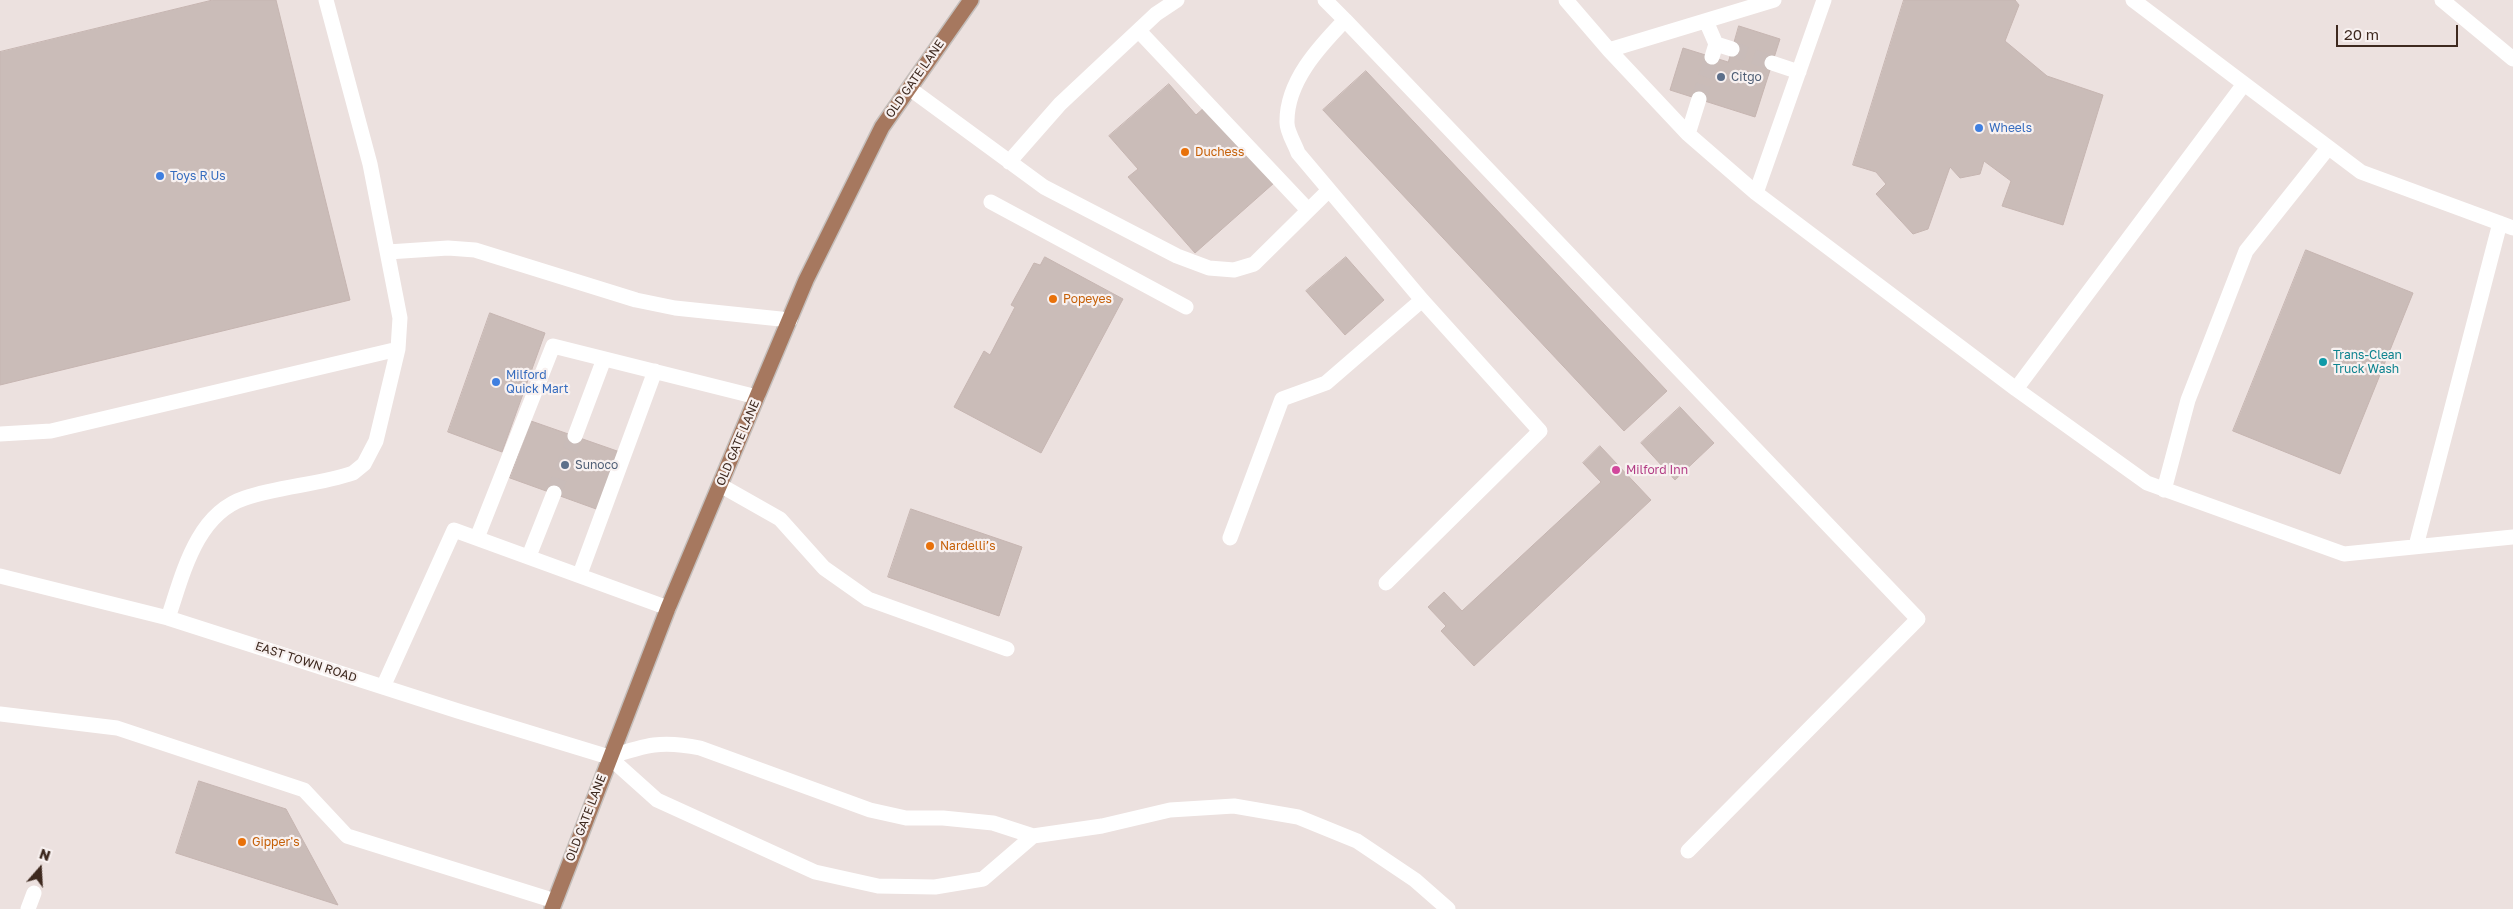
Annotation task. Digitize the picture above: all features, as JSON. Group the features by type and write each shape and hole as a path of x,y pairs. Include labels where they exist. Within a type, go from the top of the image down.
{"main road":[{"name":"OLD GATE LANE","path":"554,905 609,757 668,608 790,320 882,126 971,0"}],"street":[{"path":"168,618 189,557 208,525 219,513 246,498 345,476 364,464 376,441 398,350 400,318 370,164 326,0"},
{"path":"1009,162 1060,104 1156,14 1177,0"},
{"path":"1325,0 1918,619 1688,851"},
{"path":"1566,0 1609,50 1688,134 1756,193 2016,389 2147,484 2344,554 2513,537"},
{"path":"1609,50 1774,0"},
{"path":"1756,193 1824,0"},
{"path":"2133,0 2360,172 2506,226 2416,546"},
{"path":"2442,0 2513,59"},
{"path":"1345,20 1314,52 1293,91 1287,124 1298,153 1422,300 1540,431 1386,583"},
{"path":"1706,21 1714,51 1732,49"},
{"path":"1139,31 1308,210"},
{"path":"1772,63 1798,72"},
{"path":"2016,389 2244,84"},
{"path":"909,88 1044,187 1177,256 1210,268 1234,270 1254,264 1329,190"},
{"path":"1688,134 1699,99"},
{"path":"2164,490 2188,400 2246,251 2328,148"},
{"path":"991,202 1186,306"},
{"path":"388,252 448,248 475,250 646,302 675,308 790,320"},
{"path":"1230,538 1282,399 1326,383 1422,300"},
{"path":"477,538 553,346 757,397"},
{"path":"0,434 51,431 398,350"},
{"path":"575,436 604,359"},
{"path":"580,574 655,371"},
{"path":"720,486 780,519 824,568 868,599 1007,649"},
{"path":"529,556 554,493"},
{"path":"383,687 454,530 580,574 668,608"},
{"name":"EAST TOWN ROAD","path":"0,576 168,618 609,757"},
{"path":"0,714 117,728 304,790 347,836 554,905"},
{"path":"609,757 649,744 676,743 700,748 870,810 906,818 943,818 993,823 1033,836 1102,826 1170,810 1234,806 1298,817 1357,841 1415,880 1448,909"},
{"path":"609,757 657,800 815,872 878,886 935,887 983,879 1033,836"},
{"path":"28,909 34,892"}],"building":[{"name":"Toys R Us","path":"213,0 276,0 350,300 0,385 0,52"},
{"name":"Wheels","path":"1904,0 2015,0 2019,5 2005,41 2047,76 2103,95 2063,225 2002,206 2011,181 1984,161 1980,174 1960,178 1950,167 1928,229 1913,234 1876,194 1886,184 1876,172 1853,165"},
{"name":"Citgo","path":"1739,26 1780,39 1755,117 1670,90 1683,48 1728,62"},
{"path":"1366,71 1667,391 1624,431 1323,110"},
{"name":"Duchess","path":"1169,84 1196,115 1206,106 1274,183 1195,253 1128,177 1138,169 1109,136"},
{"name":"Trans-Clean Truck Wash","path":"2306,250 2413,293 2340,474 2233,431"},
{"path":"1045,257 1123,299 1041,453 954,407 984,351 990,355 1015,307 1011,305 1034,263 1040,265"},
{"path":"1346,257 1384,300 1345,335 1306,291"},
{"name":"Milford Quick Mart","path":"490,313 545,333 502,452 448,432"},
{"path":"1680,407 1714,443 1675,480 1641,443"},
{"name":"Sunoco","path":"531,421 620,452 599,510 510,478"},
{"path":"1600,446 1651,500 1474,666 1441,631 1446,626 1428,607 1444,592 1462,611 1601,482 1583,463"},
{"path":"911,509 1022,547 999,616 888,577"},
{"name":"Gipper's","path":"199,781 286,809 338,905 176,853"}],"tunnel":[{"path":"1732,49 1772,63"},
{"path":"1699,99 1712,57"},
{"path":"554,493 575,436"}],"place":[{"name":"Citgo","path":"1721,77"},
{"name":"Wheels","path":"1979,128"},
{"name":"Duchess","path":"1185,152"},
{"name":"Toys R Us","path":"160,176"},
{"name":"Popeyes","path":"1053,299"},
{"name":"Trans-Clean Truck Wash","path":"2323,362"},
{"name":"Milford Quick Mart","path":"496,382"},
{"name":"Sunoco","path":"565,465"},
{"name":"Milford Inn","path":"1616,470"},
{"name":"Nardelli’s","path":"930,546"},
{"name":"Gipper's","path":"242,842"}]}
